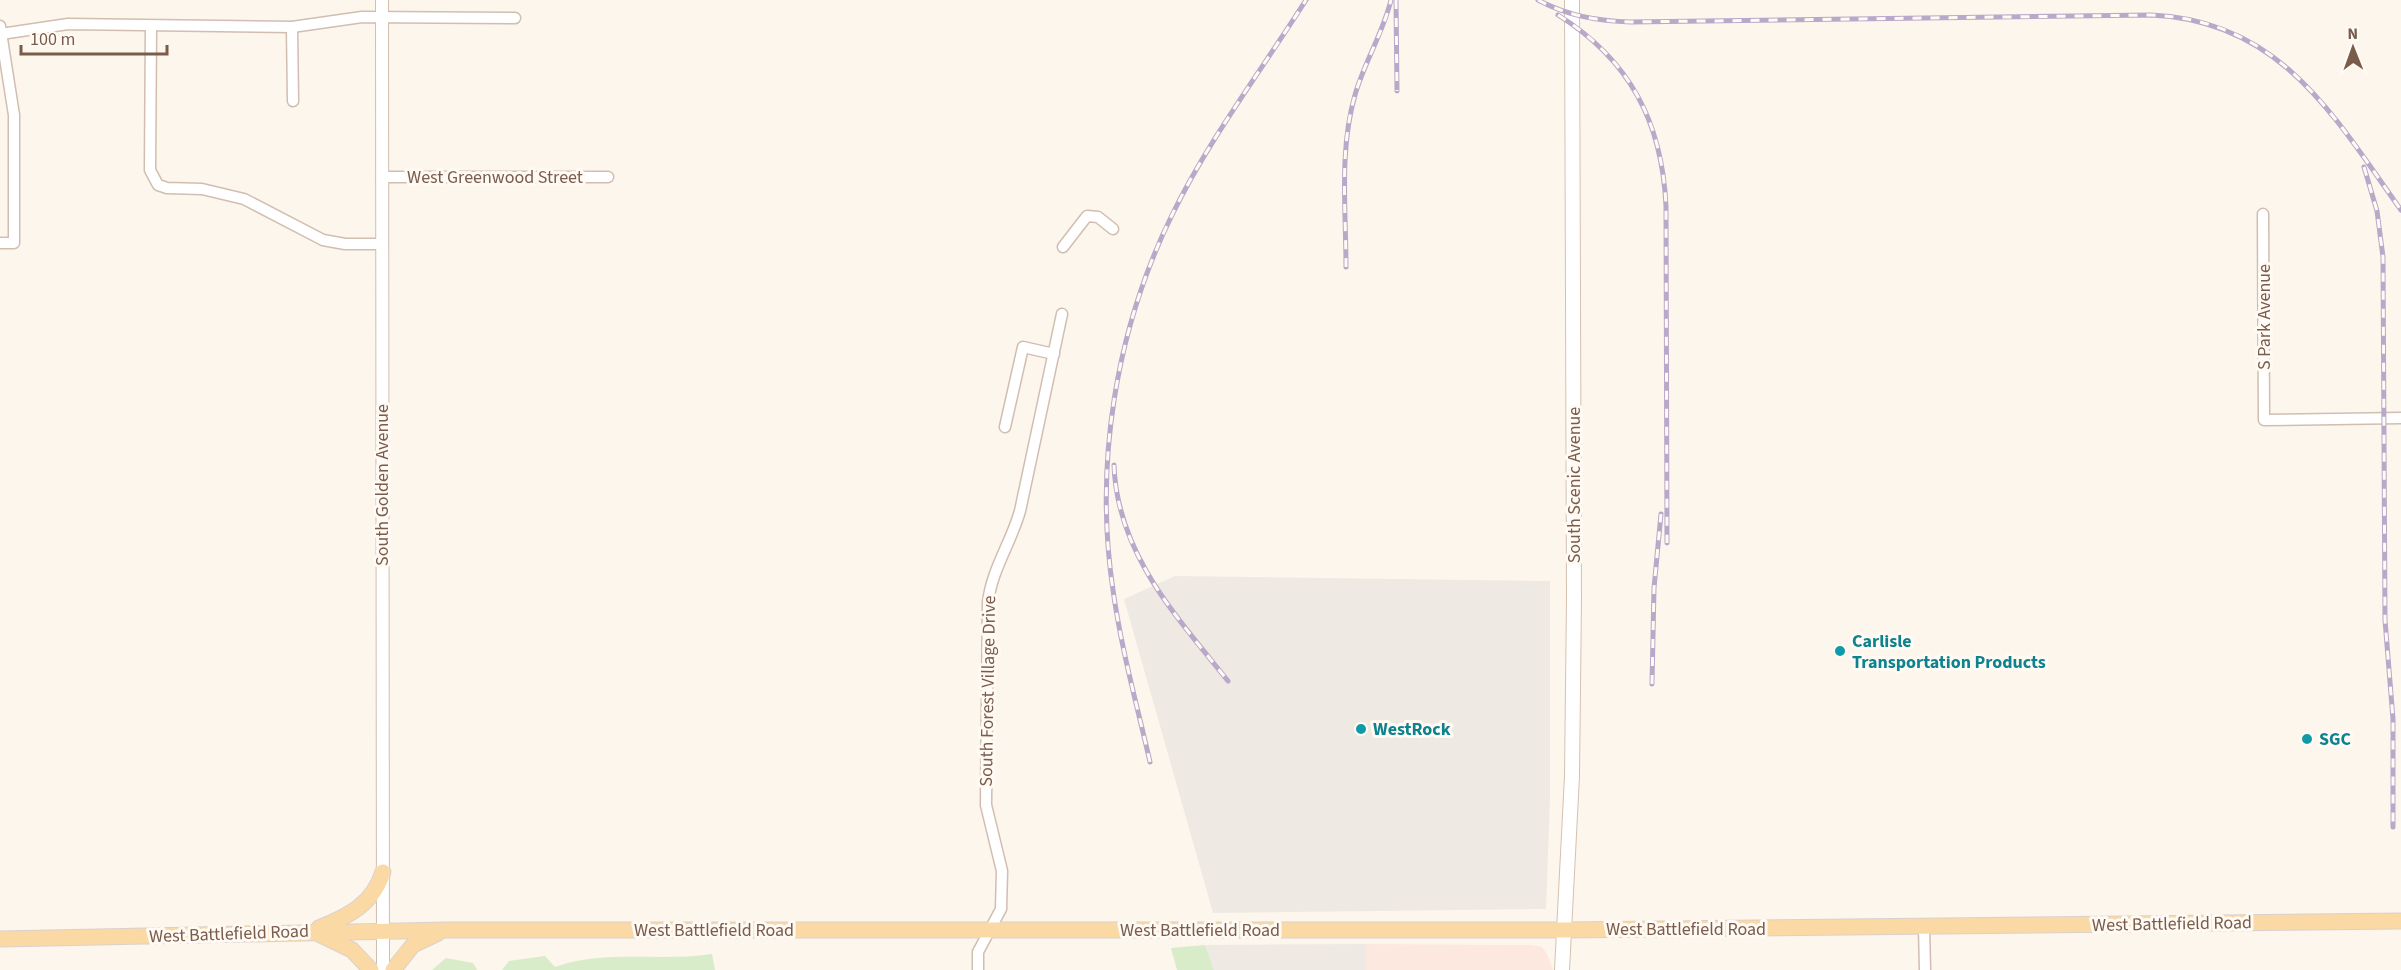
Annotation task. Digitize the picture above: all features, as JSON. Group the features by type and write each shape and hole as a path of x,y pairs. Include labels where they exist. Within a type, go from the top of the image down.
{"main road":[{"name":"South Scenic Avenue","path":"1562,970 1572,776 1574,599 1572,0"},
{"path":"311,931 344,917 366,902 376,889 383,872"},
{"name":"West Battlefield Road","path":"0,939 311,931 1564,930 2401,921"},
{"path":"393,970 413,945 448,930"},
{"path":"311,931 352,950 371,970"}],"street":[{"name":"South Golden Avenue","path":"382,0 383,970"},
{"path":"0,243 14,243 14,115 1,30 58,24 292,27 345,19 381,17 515,18"},
{"path":"152,26 150,171 154,182 162,187 202,189 244,199 323,240 345,244 381,244"},
{"path":"292,27 293,101"},
{"name":"West Greenwood Street","path":"382,177 608,177"},
{"name":"S Park Avenue","path":"2263,214 2264,420 2401,418"},
{"path":"1063,247 1087,216 1098,217 1113,229"},
{"name":"South Forest Village Drive","path":"978,970 978,952 1001,909 1002,871 987,805 988,602 994,573 1014,530 1020,511 1062,314"},
{"path":"1005,427 1023,347 1054,354"},
{"path":"1924,927 1925,970"}],"shaded area":[{"path":"1175,576 1550,581 1550,799 1546,909 1213,913 1124,599"},
{"path":"1366,944 1531,945 1542,947 1553,970 1366,970"},
{"path":"1366,944 1366,970 1214,970 1205,945"}],"green space":[{"path":"1205,945 1214,970 1177,970 1171,948"},
{"path":"712,954 715,970 502,970 509,961 545,956 555,967 593,958"},
{"path":"446,958 473,963 477,970 432,970"}],"railway":[{"path":"1150,762 1120,633 1108,542 1106,494 1114,398 1136,304 1172,215 1202,159 1306,0"},
{"path":"1346,267 1344,181 1350,116 1359,83 1391,0"},
{"path":"1396,0 1397,91"},
{"path":"1538,0 1583,17 1631,22 2151,15 2196,21 2235,34 2269,54 2299,79 2352,141 2401,210"},
{"path":"1558,15 1605,52 1623,73 1638,96 1658,147 1666,206 1667,543"},
{"path":"2364,167 2377,211 2383,257 2385,620 2393,719 2393,827"},
{"path":"1114,465 1118,497 1126,527 1138,555 1170,607 1228,681"},
{"path":"1652,684 1654,588 1661,514"}],"place":[{"name":"Carlisle Transportation Products","path":"1840,651"},
{"name":"WestRock","path":"1361,729"},
{"name":"SGC","path":"2307,739"}]}
